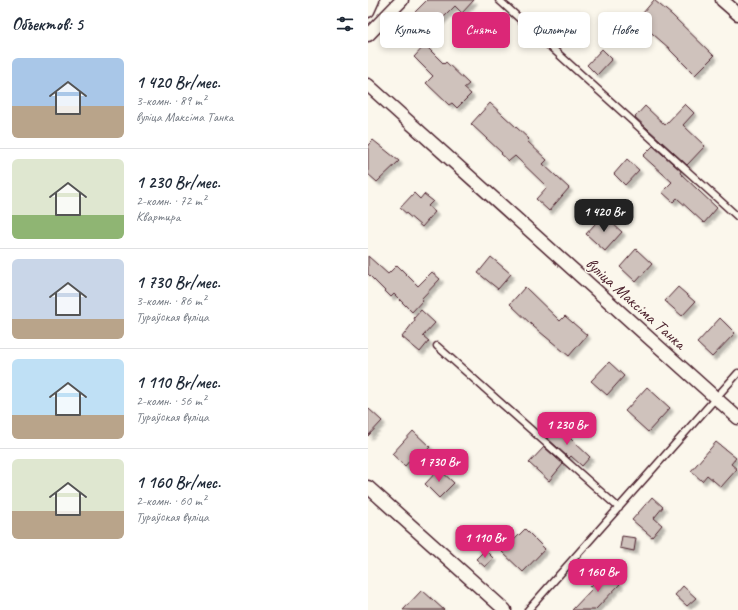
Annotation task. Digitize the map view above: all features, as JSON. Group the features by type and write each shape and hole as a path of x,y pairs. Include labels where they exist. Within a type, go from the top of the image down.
{"street":[{"path":"368,11 373,0"},
{"path":"368,35 402,0"},
{"path":"722,0 738,14"},
{"name":"вуліца Максіма Танка","path":"368,86 738,418"},
{"path":"368,488 505,610"}],"lane":[{"path":"499,0 738,217"},
{"path":"437,346 619,508"},
{"path":"528,610 738,373"}],"building":[{"path":"427,0 474,0 463,12 455,6 444,17 444,12 415,12"},
{"path":"654,0 672,15 714,56 695,75 670,49 652,33 652,12 644,12"},
{"path":"422,48 428,48 444,64 446,62 469,84 464,88 471,94 457,108 452,103 449,105 426,83 433,76 414,57"},
{"path":"602,49 612,59 597,75 587,65"},
{"path":"490,103 529,139 527,141 547,160 543,164 569,188 549,211 536,199 547,187 515,156 509,161 471,124"},
{"path":"685,104 694,113 683,125 705,146 687,165 635,117 645,106 665,125"},
{"path":"373,140 399,161 377,182 368,174 368,145"},
{"path":"653,146 681,171 680,173 717,208 704,223 677,198 673,202 662,192 672,182 643,156"},
{"path":"627,159 639,170 625,185 614,174"},
{"path":"414,193 420,199 424,194 433,201 428,206 435,212 422,227 400,208"},
{"path":"603,215 622,232 605,251 586,234"},
{"path":"636,249 652,264 636,282 620,267"},
{"path":"368,256 388,274 397,265 418,286 432,272 440,279 421,299 423,300 412,312 394,294 391,297 368,274"},
{"path":"491,257 511,274 498,289 478,273"},
{"path":"525,287 560,321 565,316 587,335 569,356 534,327 510,304"},
{"path":"678,287 695,302 682,316 665,301"},
{"path":"421,310 435,323 423,336 429,341 420,352 402,337"},
{"path":"720,318 735,333 712,357 697,343"},
{"path":"609,362 624,376 607,395 591,381"},
{"path":"647,387 670,408 648,432 625,411"},
{"path":"368,408 382,421 368,436"},
{"path":"556,425 590,457 582,466 571,456 569,458 546,437"},
{"path":"413,431 430,447 415,463 411,459 405,466 392,454"},
{"path":"716,442 736,458 731,464 737,469 721,487 707,475 702,481 691,471"},
{"path":"544,447 563,464 549,481 529,463"},
{"path":"439,469 454,483 439,498 425,484"},
{"path":"652,497 663,507 654,518 662,525 652,537 632,520"},
{"path":"525,529 545,549 523,572 502,552"},
{"path":"622,536 636,538 634,551 620,548"},
{"path":"485,550 493,558 485,567 476,559"},
{"path":"606,571 620,584 595,610 572,610 592,589 590,587"},
{"path":"683,586 696,598 687,606 675,595"},
{"path":"422,590 444,610 403,610"}]}
